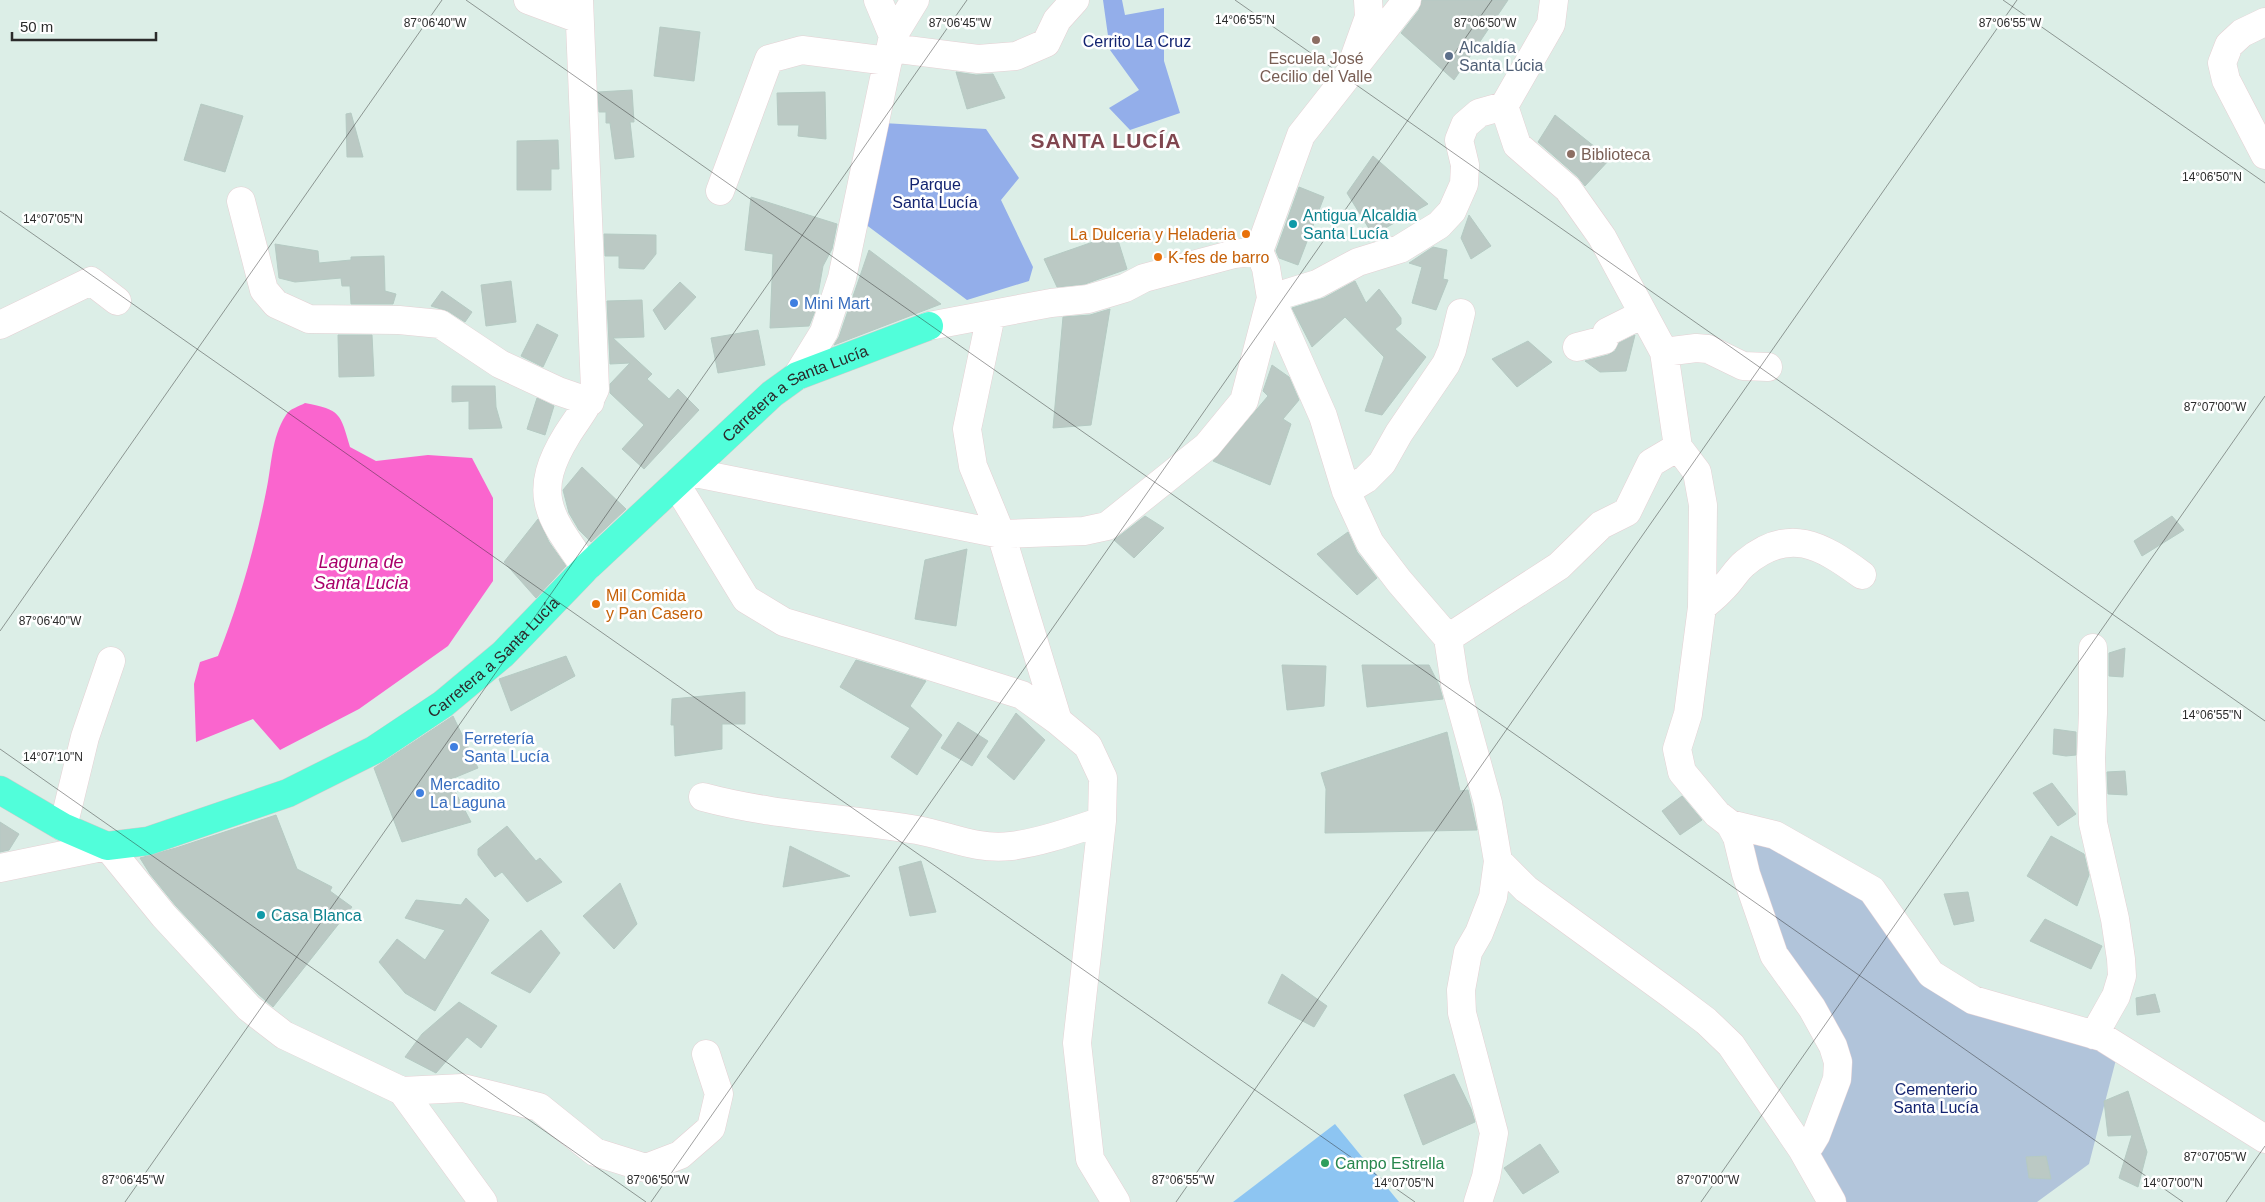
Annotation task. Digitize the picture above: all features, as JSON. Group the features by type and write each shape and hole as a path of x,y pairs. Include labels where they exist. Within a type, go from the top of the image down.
{"main road":[{"name":"Carretera a Santa Lucía","path":"107,846 148,841 288,794 374,750 443,704 503,654 586,568 772,394 797,376 929,326"},
{"path":"0,790 63,827 107,846"}],"street":[{"path":"528,0 579,9 595,389 590,402 561,445 552,463 547,481 548,502 554,523 586,568"},
{"path":"878,0 891,48"},
{"path":"797,376 824,332 842,278 891,48 915,0"},
{"path":"720,191 769,59 802,50 891,48 978,58 1016,56 1046,43 1057,20 1075,0"},
{"path":"1349,73 1369,18 1368,0"},
{"path":"1407,0 1301,135 1259,251 1266,268 1271,298 1323,416 1346,491 1370,543 1399,581 1448,638 1455,684 1488,803 1498,861 1493,897 1480,933 1468,952 1461,990 1462,1013 1494,1133 1486,1177 1478,1202"},
{"path":"1271,298 1317,284 1358,262 1400,249 1439,225 1452,211 1464,184 1465,165 1459,140 1465,125 1479,113 1504,106 1551,24 1554,0"},
{"path":"2265,22 2242,33 2229,45 2222,63 2226,80 2265,155"},
{"path":"1504,106 1517,145 1568,189 1602,237 1664,352 1678,447 1697,472 1704,505 1702,607 1688,714 1677,749 1682,772 1718,814 1730,824 1737,837 1746,874 1774,956 1812,1008 1833,1046 1838,1062 1837,1079 1816,1136 1810,1145 1802,1148"},
{"path":"241,201 264,290 276,304 309,319 399,320 440,324 500,364 558,391 590,402"},
{"path":"929,326 1088,299 1125,288 1144,278 1234,254 1259,251"},
{"path":"0,324 91,281 117,301"},
{"path":"683,478 1001,534 1084,531 1107,526 1206,446 1244,400 1271,298"},
{"path":"1346,491 1366,479 1382,463 1446,364 1452,350 1461,313"},
{"path":"1577,348 1604,340 1607,332 1643,314"},
{"path":"991,315 967,429 974,466 1001,534 1058,721"},
{"path":"1664,352 1708,348 1743,366 1768,367"},
{"path":"1448,638 1559,566 1601,525 1627,512 1651,463 1678,447"},
{"path":"683,478 746,598 753,603 784,622 895,654 1022,696 1058,721 1088,746 1103,778 1102,821 1077,1044 1090,1159 1116,1202"},
{"path":"1702,607 1723,589 1744,564 1767,549 1792,541 1815,545 1862,574"},
{"path":"2093,648 2094,712 2091,758 2093,823 2114,919 2122,976 2116,996 2094,1035"},
{"path":"63,827 85,737 111,661"},
{"path":"703,796 765,810 920,831 978,846 1010,846 1058,836 1102,821"},
{"path":"1730,824 1775,835 1872,890 1931,974 1974,1000 2094,1035 2107,1041 2265,1139"},
{"path":"0,868 107,846 164,916 249,1008 284,1035 402,1092 483,1202"},
{"path":"1498,861 1526,889 1586,930 1712,1027 1731,1045 1802,1148 1832,1202"},
{"path":"402,1092 463,1088 539,1107 595,1152 646,1168 680,1155 710,1128 718,1094 706,1054"}],"green space":[{"name":"Cerrito La Cruz","path":"1103,0 1122,0 1125,15 1164,8 1164,61 1180,113 1130,130 1109,108 1139,90 1110,50"},
{"name":"Parque Santa Lucía","path":"883,123 986,129 1019,178 1001,200 1033,267 1029,281 967,300 861,221"},
{"name":"Cementerio Santa Lucía","path":"1737,837 1775,838 1871,892 1931,975 2119,1048 2089,1164 2037,1202 1832,1202 1802,1149 1831,1089 1819,1026"}],"shaded area":[{"name":"Campo Estrella","path":"1335,1124 1399,1202 1233,1202"}],"water":[{"name":"Laguna de Santa Lucia","path":"305,403 326,408 337,415 344,427 350,447 376,461 428,455 472,458 493,498 493,581 448,646 359,709 280,750 253,719 196,742 194,684 200,662 218,656 233,616 262,513 277,433 287,413"}],"building":[{"name":"Alcaldía Santa Lúcia","path":"1422,0 1508,0 1454,80 1401,33 1419,10"},
{"path":"660,27 700,32 694,81 654,76"},
{"path":"956,72 976,75 993,74 1005,98 967,109"},
{"path":"632,90 634,122 630,122 634,157 615,159 610,123 606,123 606,112 599,112 598,92"},
{"path":"825,92 826,139 798,136 799,125 778,125 777,93"},
{"path":"201,104 243,116 225,172 184,160"},
{"path":"351,113 363,157 347,157 346,114"},
{"name":"Biblioteca","path":"1555,115 1610,159 1585,186 1578,177 1538,142"},
{"path":"558,140 559,169 551,169 551,190 517,190 517,141"},
{"path":"1373,156 1428,204 1373,235 1347,193"},
{"name":"Antigua Alcaldia Santa Lucía","path":"1299,187 1324,197 1298,265 1279,258 1276,251"},
{"path":"751,197 837,224 832,249 823,266 815,311 809,326 770,328 773,254 745,250"},
{"path":"1469,215 1491,246 1471,259 1461,238"},
{"path":"604,234 656,235 656,254 644,269 619,268 619,256 605,256"},
{"path":"1116,234 1127,269 1085,284 1057,287 1044,259"},
{"path":"275,244 318,251 319,263 351,260 351,257 384,256 385,291 396,294 393,304 351,304 350,286 342,286 341,278 295,282 279,278"},
{"path":"1433,247 1447,250 1443,279 1448,280 1436,310 1412,303 1422,267 1409,263"},
{"path":"869,250 941,304 834,345 839,337"},
{"path":"511,281 516,322 486,326 481,285"},
{"path":"1355,281 1366,303 1379,289 1401,318 1401,324 1395,329 1426,357 1382,415 1365,411 1384,357 1345,317 1312,347 1292,308 1324,298"},
{"path":"680,282 696,297 665,330 653,310"},
{"path":"442,291 472,312 465,322 448,311 431,306"},
{"path":"642,300 644,337 613,338 652,374 647,379 669,399 678,389 699,410 644,469 622,449 644,425 610,393 610,384 630,363 610,364 607,301"},
{"path":"1110,309 1091,425 1053,428 1063,317 1090,315"},
{"path":"537,324 558,335 543,367 521,356"},
{"path":"758,330 765,365 718,373 711,338"},
{"path":"338,335 372,335 374,376 339,377"},
{"path":"1635,335 1626,371 1600,372 1585,361 1608,355 1615,351 1619,343"},
{"path":"1528,341 1552,362 1517,387 1492,359"},
{"path":"1272,365 1289,377 1299,400 1283,419 1291,424 1270,485 1213,461 1268,396 1263,391"},
{"path":"452,386 495,386 496,407 502,428 469,429 469,401 452,402"},
{"path":"537,398 554,406 545,435 527,429"},
{"path":"582,467 626,509 591,542 579,530 569,513 563,490"},
{"path":"1145,516 1164,528 1134,558 1114,540"},
{"path":"2172,516 2184,530 2142,556 2134,541"},
{"path":"538,519 549,542 566,566 536,598 504,562"},
{"path":"1348,532 1357,552 1377,578 1357,595 1317,554"},
{"path":"967,549 956,626 915,619 925,560"},
{"path":"2125,648 2123,677 2109,676 2109,653"},
{"path":"566,656 575,676 511,711 499,679"},
{"path":"856,660 926,681 910,706 942,735 917,775 891,757 910,728 840,687"},
{"path":"1282,665 1326,666 1324,706 1287,710"},
{"path":"1362,665 1429,665 1439,685 1443,699 1367,707"},
{"path":"745,692 745,724 722,724 722,749 675,756 674,725 671,725 672,699"},
{"path":"1016,713 1045,740 1014,780 987,757"},
{"name":"Mercadito La Laguna","path":"453,716 478,768 449,780 471,822 402,842 374,768"},
{"path":"958,722 988,741 972,766 941,748"},
{"path":"2054,729 2076,732 2076,755 2053,754"},
{"path":"1447,732 1460,791 1468,790 1477,830 1325,833 1326,789 1321,773"},
{"path":"2125,771 2127,795 2108,794 2107,772"},
{"path":"2052,783 2076,814 2058,826 2033,793"},
{"path":"1682,796 1702,820 1680,835 1662,811"},
{"name":"Casa Blanca","path":"276,815 297,869 332,887 330,891 352,907 273,1007 258,994 176,906 150,874 140,858"},
{"path":"0,822 19,834 9,850 0,852"},
{"path":"507,826 536,861 540,858 562,882 527,902 502,872 495,877 478,855 478,849"},
{"path":"2051,836 2084,854 2089,875 2077,906 2027,876"},
{"path":"790,846 850,876 783,887"},
{"path":"921,861 936,912 910,916 899,867"},
{"path":"620,883 637,924 614,949 583,916"},
{"path":"1968,892 1974,921 1954,925 1944,894"},
{"path":"466,898 489,920 435,1011 405,993 379,962 397,939 425,960 445,930 405,918 416,900 461,905"},
{"path":"2045,919 2102,946 2091,969 2030,941"},
{"path":"541,930 560,953 530,993 491,973"},
{"path":"1282,974 1327,1006 1314,1027 1268,1003"},
{"path":"2155,994 2160,1012 2137,1015 2136,998"},
{"path":"459,1002 497,1026 481,1048 467,1037 436,1073 405,1057 422,1034"},
{"path":"1454,1074 1471,1109 1475,1122 1423,1145 1404,1095"},
{"path":"2128,1091 2147,1152 2138,1187 2119,1178 2132,1135 2108,1136 2104,1101"},
{"path":"1540,1144 1559,1172 1523,1194 1504,1168"},
{"path":"2046,1156 2051,1179 2029,1178 2026,1157"}],"place":[{"name":"Escuela José Cecilio del Valle","path":"1316,40"},
{"name":"Alcaldía Santa Lúcia","path":"1449,56"},
{"name":"Biblioteca","path":"1571,154"},
{"name":"Antigua Alcaldia Santa Lucía","path":"1293,224"},
{"name":"La Dulceria y Heladeria","path":"1246,234"},
{"name":"K-fes de barro","path":"1158,257"},
{"name":"Mini Mart","path":"794,303"},
{"name":"Mil Comida y Pan Casero","path":"596,604"},
{"name":"Ferretería Santa Lucía","path":"454,747"},
{"name":"Mercadito La Laguna","path":"420,793"},
{"name":"Casa Blanca","path":"261,915"},
{"name":"Campo Estrella","path":"1325,1163"}],"district":[{"name":"SANTA LUCÍA","path":"1106,141"}]}
